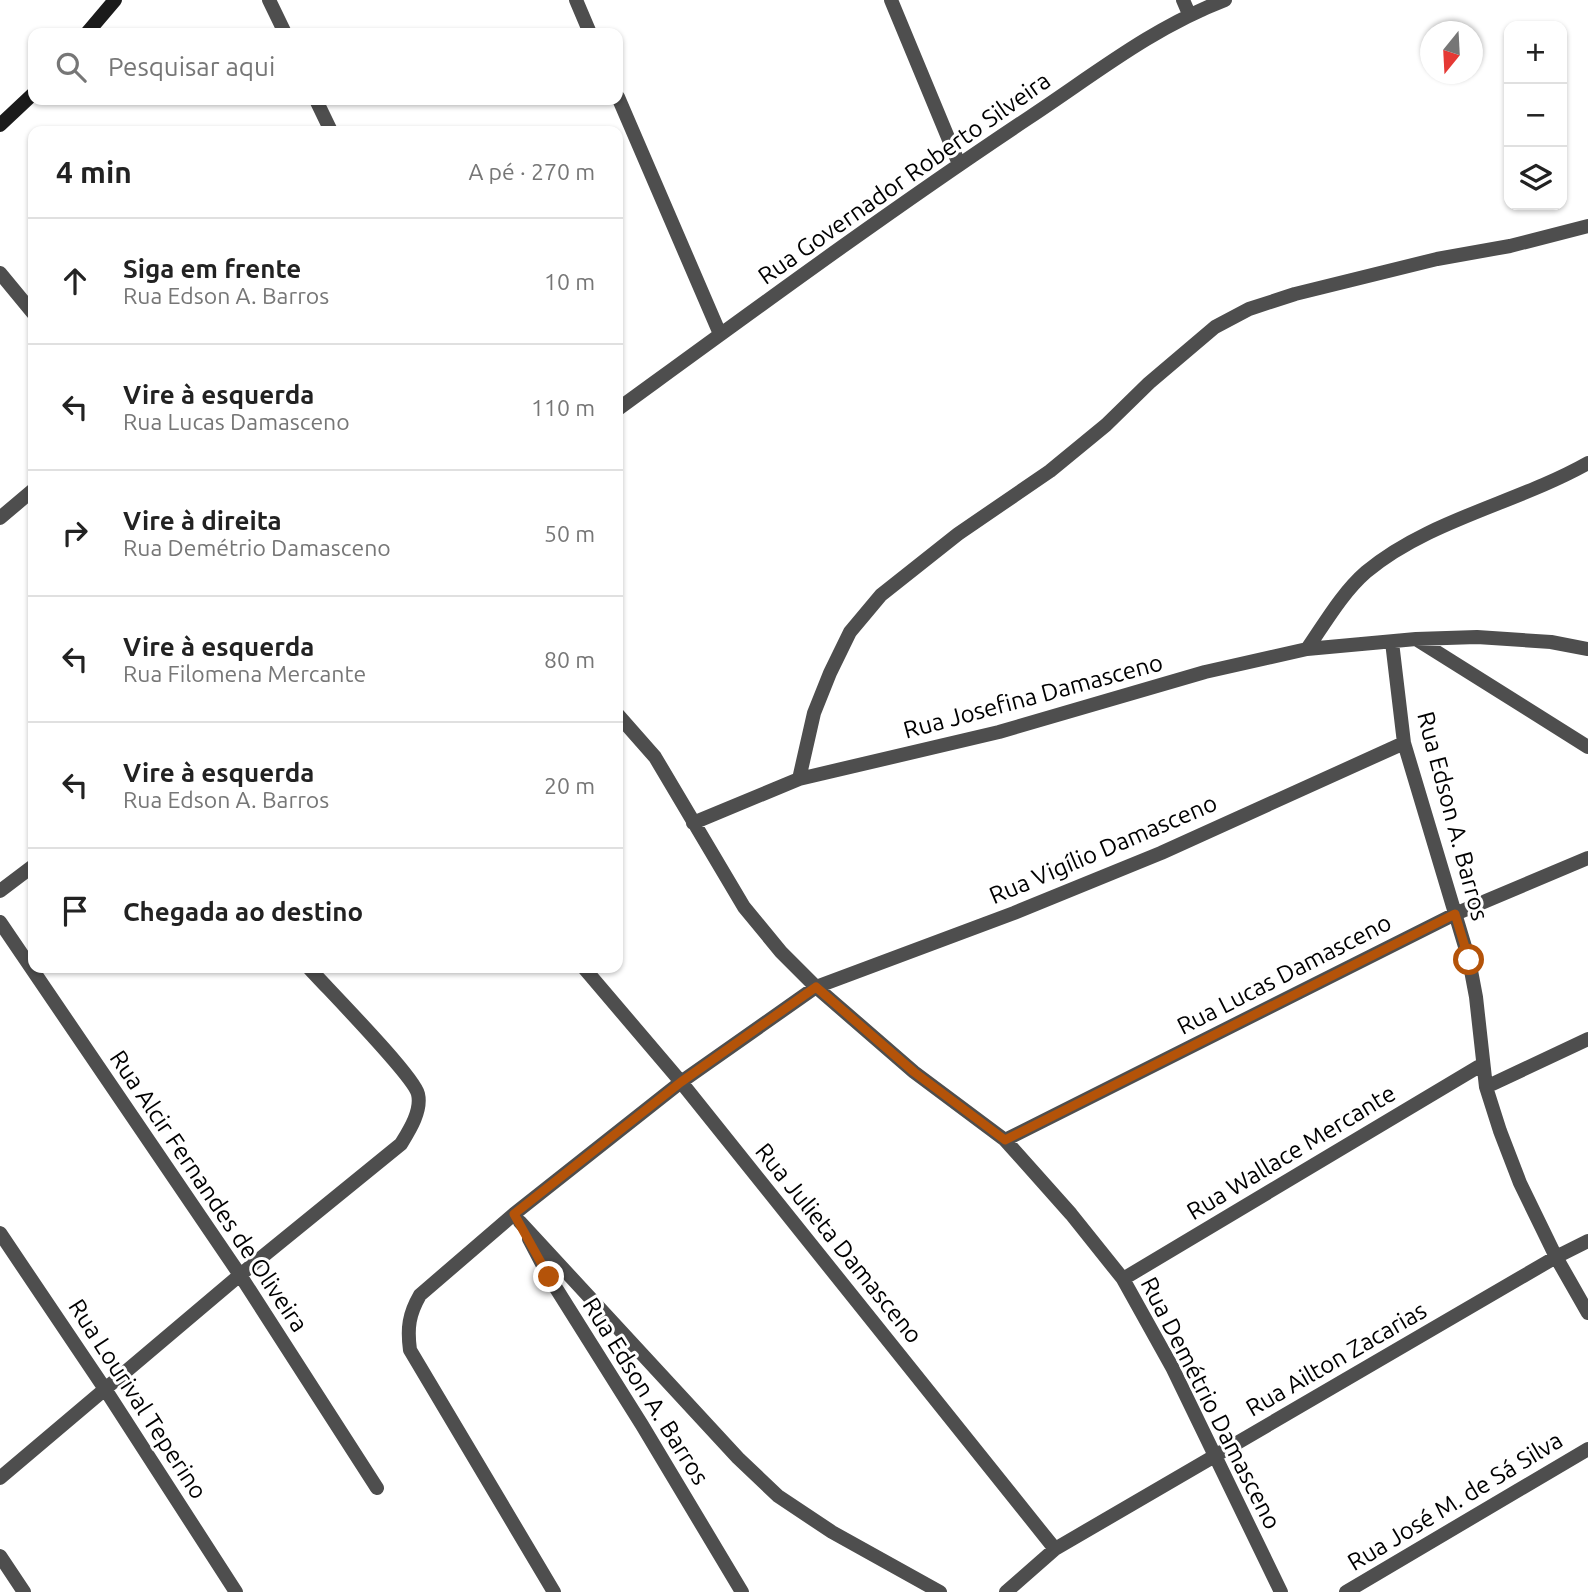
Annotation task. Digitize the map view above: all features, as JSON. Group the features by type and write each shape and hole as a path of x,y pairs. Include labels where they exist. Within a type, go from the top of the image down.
{"street":[{"path":"92,28 116,0"},
{"path":"269,0 283,28"},
{"path":"576,0 588,28"},
{"path":"891,0 960,164"},
{"name":"Rua Governador Roberto Silveira","path":"623,405 960,164 1147,37 1186,7 1225,0"},
{"path":"0,125 28,99"},
{"path":"318,105 329,126"},
{"path":"621,105 720,334"},
{"path":"799,779 814,713 830,673 849,632 881,595 958,534 1050,471 1215,327 1249,309 1295,294 1588,226"},
{"path":"0,273 28,307"},
{"path":"1307,649 1334,609 1364,574 1398,548 1516,498 1588,463"},
{"path":"0,518 28,494"},
{"name":"Rua Josefina Damasceno","path":"693,823 799,779 999,732 1205,672 1307,649 1416,639 1477,637 1551,642 1588,649"},
{"path":"1416,639 1588,747"},
{"name":"Rua Edson A. Barros","path":"1392,642 1404,743 1469,960 1486,1087 1520,1182 1556,1257 1588,1313"},
{"name":"Rua Demétrio Damasceno","path":"623,721 655,757 744,907 781,952 816,987 914,1072 1005,1140 1071,1214 1123,1279 1172,1367 1281,1592"},
{"name":"Rua Vigílio Damasceno","path":"554,1592 410,1350 407,1331 411,1311 420,1294 517,1218 681,1082 816,987 1014,913 1161,853 1404,743"},
{"name":"Rua Lucas Damasceno","path":"1005,1140 1455,914 1588,858"},
{"path":"0,891 28,870"},
{"name":"Rua Alcir Fernandes de Oliveira","path":"0,922 28,963"},
{"name":"Rua Alcir Fernandes de Oliveira","path":"35,973 240,1275 377,1488"},
{"path":"0,1478 240,1275 401,1144 415,1121 418,1094 404,1073 314,973"},
{"name":"Rua Julieta Damasceno","path":"588,973 681,1082 1055,1549"},
{"path":"1486,1087 1588,1039"},
{"name":"Rua Wallace Mercante","path":"1123,1279 1483,1065"},
{"path":"517,1218 738,1458 778,1496 832,1532 940,1592"},
{"name":"Rua Edson A. Barros","path":"517,1218 549,1277 742,1592"},
{"name":"Rua Lourival Teperino","path":"0,1233 236,1592"},
{"name":"Rua Ailton Zacarias","path":"1006,1592 1055,1549 1556,1257 1588,1241"},
{"name":"Rua José M. de Sá Silva","path":"1346,1592 1588,1449"},
{"path":"0,1556 24,1592"}],"route":[{"path":"549,1277 514,1214 681,1082 816,987 914,1072 1005,1140 1455,914 1469,960"}]}
